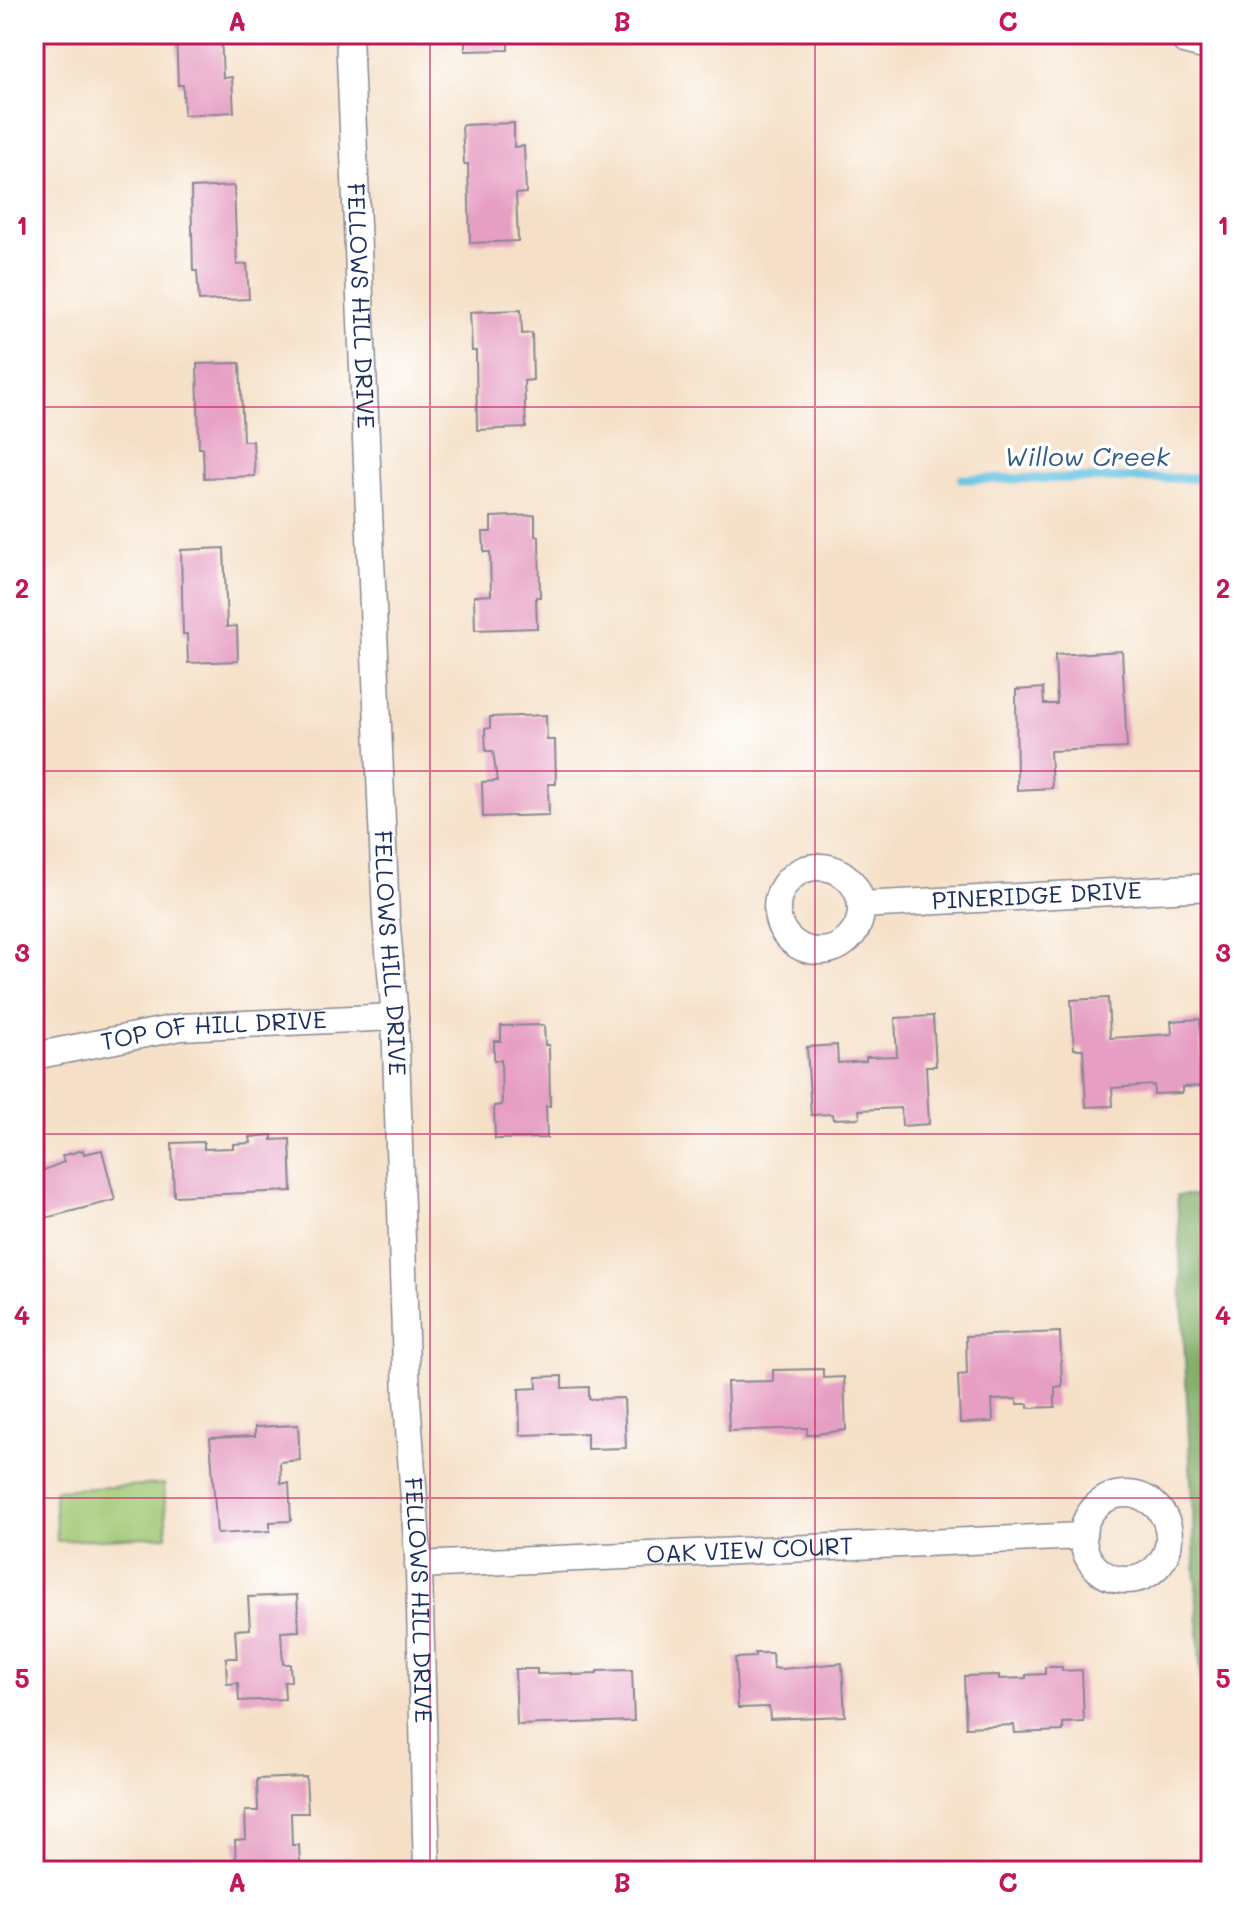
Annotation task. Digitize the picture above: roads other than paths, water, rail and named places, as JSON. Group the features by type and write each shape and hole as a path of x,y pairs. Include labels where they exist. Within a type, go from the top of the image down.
{"street":[{"name":"FELLOWS HILL DRIVE","path":"349,34 386,917 395,1017 407,1399 418,1565 427,1871"},
{"path":"1177,34 1187,42 1211,48"},
{"name":"PINERIDGE DRIVE","path":"861,905 1211,887"},
{"name":"TOP OF HILL DRIVE","path":"34,1056 181,1027 395,1017"},
{"name":"OAK VIEW COURT","path":"418,1565 1083,1536"}],"waterway":[{"name":"Willow Creek","path":"962,479 1211,478"}]}
